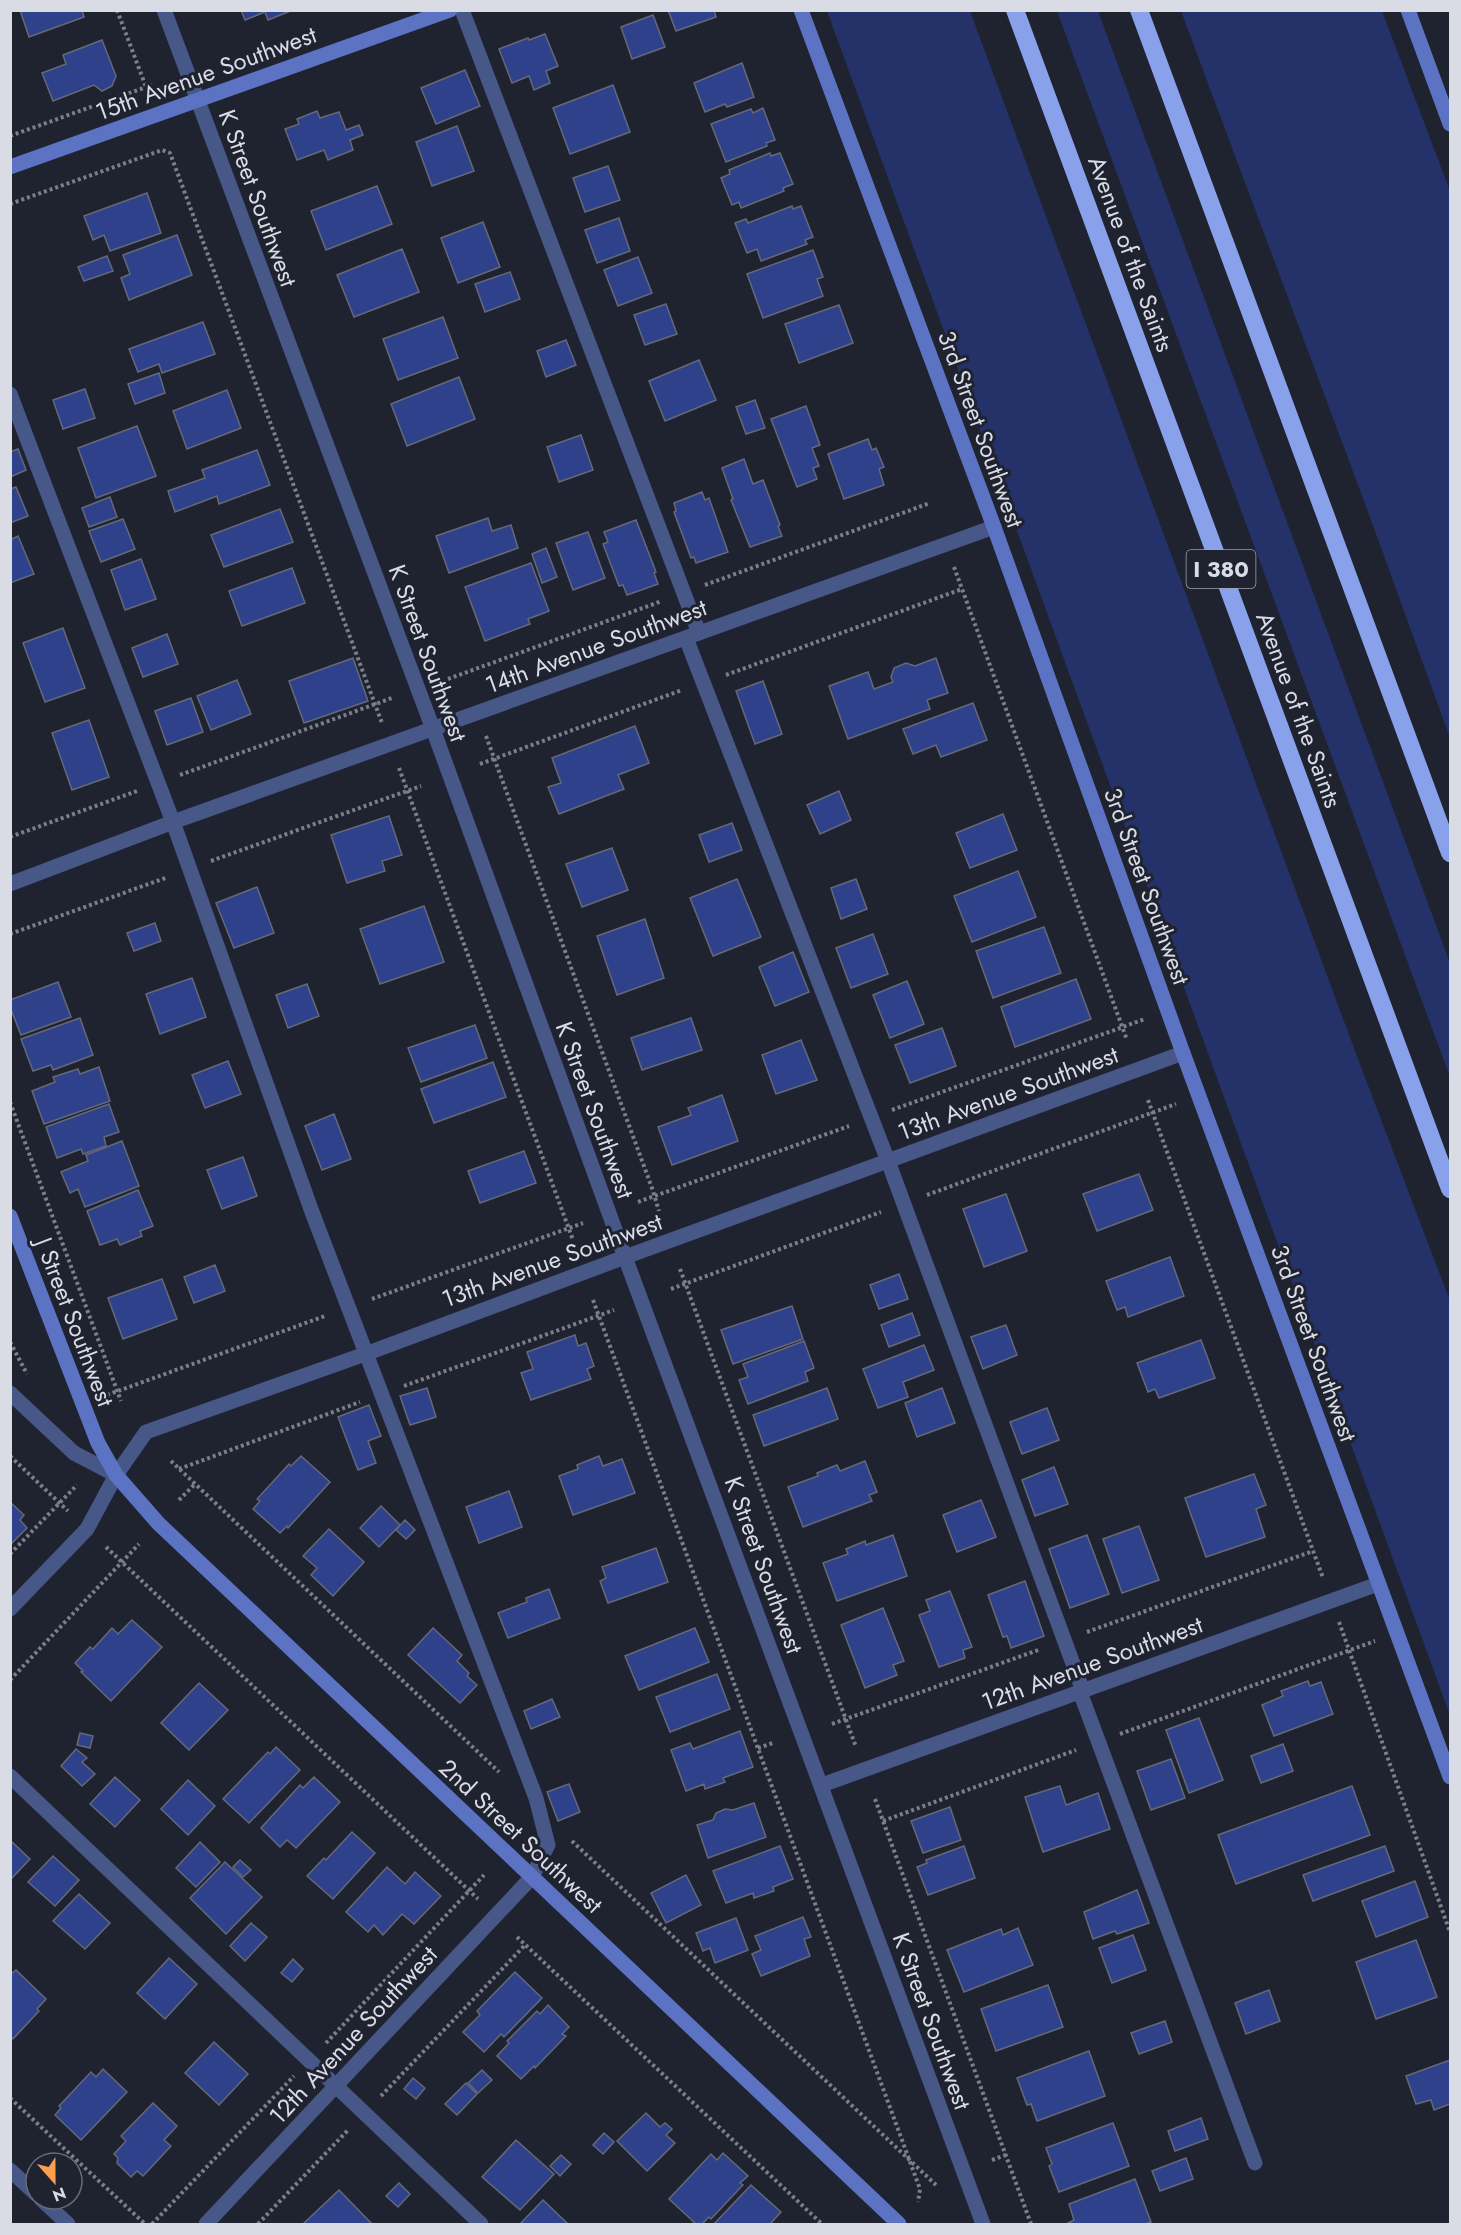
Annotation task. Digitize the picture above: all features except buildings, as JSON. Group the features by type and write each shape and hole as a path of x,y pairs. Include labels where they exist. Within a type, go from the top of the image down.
{"highway":[{"name":"Avenue of the Saints","path":"1015,10 1450,1190"},
{"path":"1139,10 1450,853"}],"street":[{"name":"K Street Southwest","path":"164,10 433,729 625,1257 983,2224"},
{"name":"15th Avenue Southwest","path":"10,167 450,10"},
{"path":"462,10 888,1161 1255,2163"},
{"name":"3rd Street Southwest","path":"801,10 994,527 1168,1011 1450,1777"},
{"path":"1408,10 1450,124"},
{"name":"12th Avenue Southwest","path":"10,394 173,822 312,1212 368,1353 536,1798 548,1845 532,1877 206,2224"},
{"name":"14th Avenue Southwest","path":"10,884 173,822 994,527"},
{"name":"13th Avenue Southwest","path":"10,1610 87,1529 116,1475 146,1432 368,1353 1184,1053"},
{"name":"J Street Southwest","path":"10,1216 98,1443"},
{"name":"2nd Street Southwest","path":"10,1393 74,1453 116,1475"},
{"name":"2nd Street Southwest","path":"98,1443 116,1475 158,1523 899,2224"},
{"name":"12th Avenue Southwest","path":"822,1785 1378,1584"},
{"path":"10,1776 481,2224"},
{"path":"10,2170 24,2183"},
{"path":"54,2211 68,2224"}],"path":[{"path":"117,10 146,87"},
{"path":"10,136 152,85"},
{"path":"10,204 162,150 170,153 382,724"},
{"path":"954,566 1127,1040"},
{"path":"10,837 392,698"},
{"path":"486,736 659,1210"},
{"path":"399,768 573,1240"},
{"path":"10,934 421,786"},
{"path":"638,1202 1168,1011"},
{"path":"671,1289 1200,1096"},
{"path":"1148,1100 1323,1578"},
{"path":"10,1102 121,1401"},
{"path":"680,1269 856,1748"},
{"path":"594,1300 920,2189 918,2202"},
{"path":"10,1456 68,1511"},
{"path":"179,1500 195,1484"},
{"path":"10,1554 77,1485"},
{"path":"10,1680 139,1544"},
{"path":"106,1547 480,1901"},
{"path":"1339,1622 1450,1932"},
{"path":"883,1821 1377,1640"},
{"path":"758,1748 773,1743"},
{"path":"875,1799 1032,2224"},
{"path":"518,1937 822,2224"},
{"path":"258,2224 526,1944"},
{"path":"10,2098 145,2224"},
{"path":"992,2160 1006,2155"}],"shaded area":[{"path":"827,11 970,11 1358,1059 1450,1301 1450,1715"},
{"path":"1057,11 1098,11 1450,963 1450,1077"},
{"path":"1181,11 1382,11 1450,191 1450,738 1367,509"}]}
